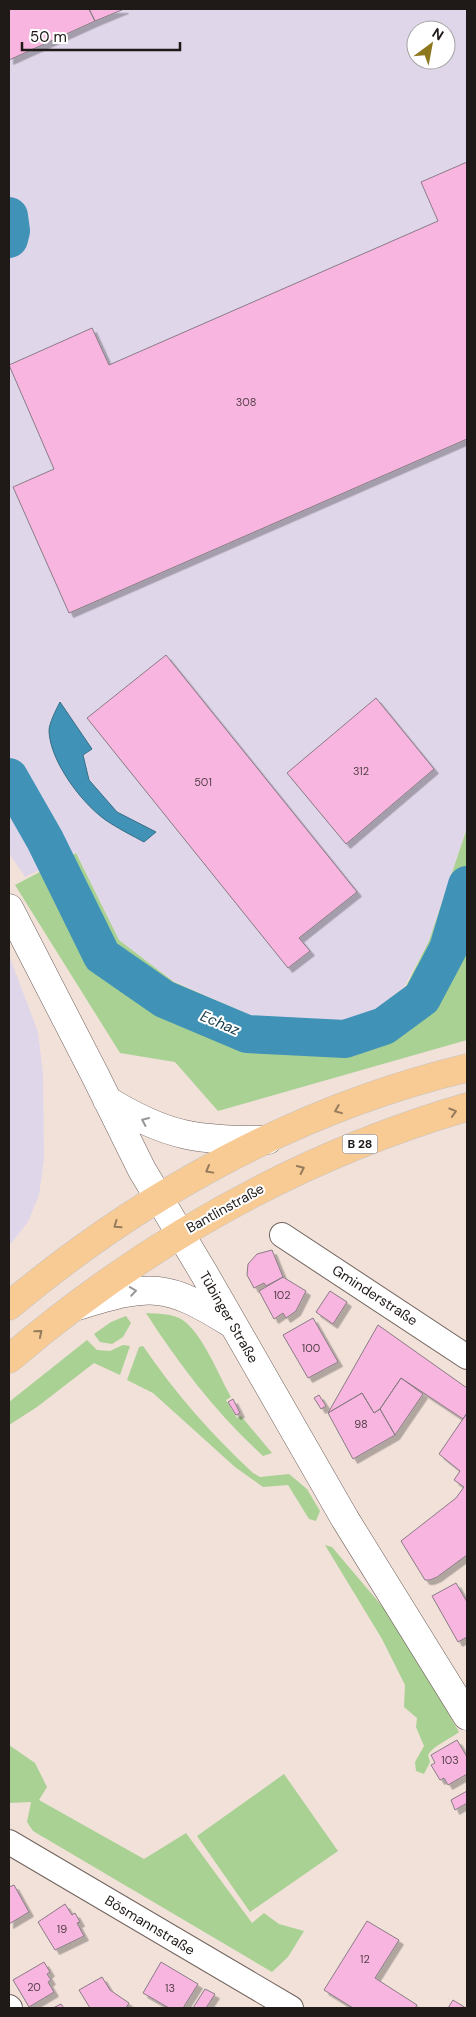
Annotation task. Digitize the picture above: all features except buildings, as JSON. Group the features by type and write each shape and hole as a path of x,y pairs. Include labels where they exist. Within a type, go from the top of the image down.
{"main road":[{"path":"9,1306 90,1243 158,1198 212,1167 268,1140 384,1092 467,1068"},
{"name":"Bantlinstraße","path":"9,1359 70,1308 180,1233 257,1190 313,1163 384,1135 467,1107"}],"street":[{"name":"Tübinger Straße","path":"9,908 142,1170 234,1325 345,1519 467,1716"},
{"path":"107,1100 147,1123 186,1136 218,1140 268,1140"},
{"name":"Gminderstraße","path":"282,1235 467,1357"},
{"path":"70,1308 132,1290 157,1290 175,1293 191,1300 234,1325"},
{"name":"Bösmannstraße","path":"9,1842 291,2008"}],"shaded area":[{"path":"9,9 467,9 467,827 429,941 404,987 373,1011 344,1022 253,1016 173,981 119,940 76,852 25,877 9,853"},
{"path":"9,955 38,1032 43,1074 44,1159 39,1195 28,1222 9,1246"}],"green space":[{"path":"467,828 467,1040 218,1111 175,1062 120,1053 15,885 76,853 119,940 174,982 253,1017 344,1023 374,1011 405,988 429,941"},
{"path":"146,1313 164,1314 181,1319 196,1333 231,1397 226,1400 237,1418 241,1416 272,1453 263,1456 230,1423 200,1389"},
{"path":"126,1316 131,1323 123,1337 112,1344 100,1342 94,1334 111,1322"},
{"path":"87,1340 97,1350 110,1351 123,1345 130,1346 120,1375 94,1363 37,1407 9,1425 9,1402"},
{"path":"143,1346 194,1412 253,1473 260,1477 289,1474 307,1489 320,1511 316,1521 309,1519 288,1485 263,1487 235,1467 153,1393 127,1380 139,1347"},
{"path":"325,1545 332,1547 387,1612 459,1732 430,1752 428,1755 430,1762 424,1774 416,1771 415,1762 424,1746 416,1727 417,1718 404,1707 405,1685 382,1639"},
{"path":"9,1745 35,1763 47,1787 39,1800 144,1859 186,1833 252,1923 264,1913 279,1924 304,1931 288,1957 272,1972 33,1831 27,1822 31,1802 9,1803"},
{"path":"284,1774 338,1851 250,1912 197,1836"}],"water":[{"path":"60,702 92,749 83,755 89,780 117,812 156,832 144,842 100,816 70,783 62,770 55,756 49,731 51,720"}],"waterway":[{"name":"Echaz","path":"9,216 11,231 9,239"},
{"name":"Echaz","path":"9,777 45,840 102,956 164,999 247,1034 345,1039 384,1026 422,998 448,949 467,885"}]}
